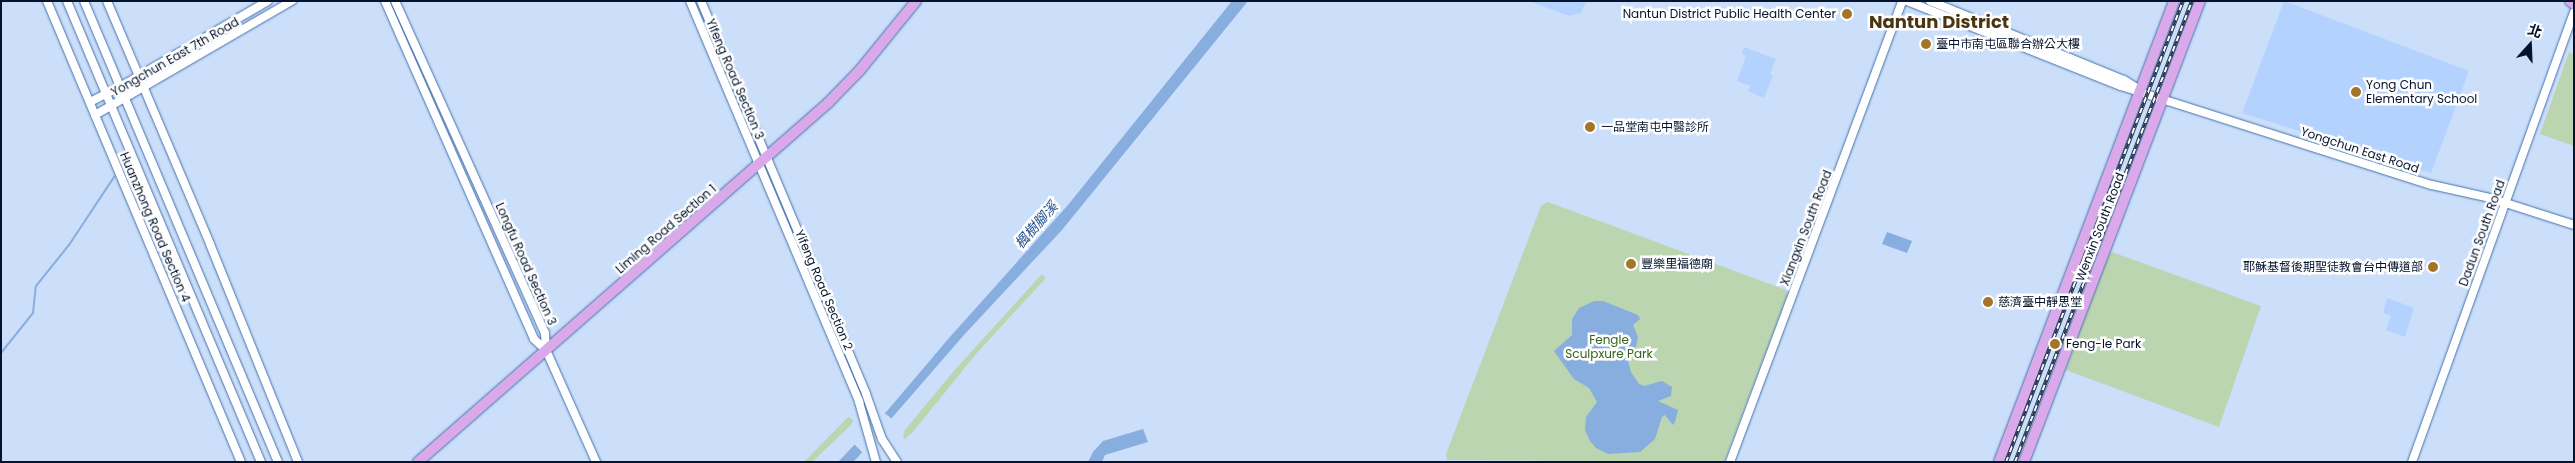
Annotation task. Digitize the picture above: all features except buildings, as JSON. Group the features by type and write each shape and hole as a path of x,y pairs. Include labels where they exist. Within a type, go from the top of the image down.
{"main road":[{"name":"Liming Road Section 1","path":"418,462 763,161 849,82 916,1"},
{"name":"Wenxin South Road","path":"1999,462 2174,1"},
{"name":"Wenxin South Road","path":"2024,462 2200,1"},
{"path":"2570,1 2574,4"}],"street":[{"name":"Huanzhong Road Section 4","path":"47,1 241,462"},
{"name":"Huanzhong Road Section 4","path":"68,1 261,462"},
{"name":"Huanzhong Road Section 4","path":"84,1 278,462"},
{"path":"107,1 139,76 142,88 210,244 298,462"},
{"name":"Yongchun East 7th Road","path":"90,102 120,87 268,1"},
{"name":"Yongchun East 7th Road","path":"95,115 292,1"},
{"name":"Longfu Road Section 3","path":"385,1 534,340 546,350"},
{"name":"Longfu Road Section 3","path":"395,1 545,333 546,350"},
{"name":"Yifeng Road Section 3","path":"690,1 763,161"},
{"name":"Yifeng Road Section 3","path":"701,1 763,161"},
{"name":"Xiangxin South Road","path":"1730,462 1902,1"},
{"name":"Yongchun East Road","path":"1907,1 2121,86 2140,90 2432,185 2505,203 2574,225"},
{"name":"Yongchun East Road","path":"1930,1 2124,80 2140,90"},
{"name":"Dadun South Road","path":"2412,462 2574,12"},
{"name":"Yifeng Road Section 2","path":"763,161 882,439 897,462"},
{"name":"Yifeng Road Section 2","path":"763,161 859,402 876,462"},
{"path":"546,350 596,462"}],"shaded area":[{"path":"1232,1 1248,1 1062,230 963,336 858,457 853,462 838,462 887,411 949,338 1068,205"},
{"path":"1529,1 1586,1 1581,13 1569,16"},
{"name":"Yong Chun Elementary School","path":"2284,1 2469,71 2431,173 2242,113"},
{"path":"1744,47 1776,59 1770,74 1773,76 1764,98 1748,91 1750,86 1737,81 1746,56 1742,53"},
{"path":"1887,232 1912,241 1907,253 1882,244"},
{"path":"2387,298 2414,308 2405,337 2386,330 2391,316 2383,313"},
{"path":"1594,301 1603,301 1638,315 1640,319 1633,325 1638,337 1636,347 1629,347 1625,350 1631,372 1639,384 1644,386 1662,381 1672,387 1671,396 1658,401 1678,410 1675,422 1673,425 1665,415 1662,417 1655,439 1640,452 1608,454 1596,448 1590,441 1585,430 1586,417 1597,402 1589,388 1574,379 1554,351 1572,335 1572,319 1579,308"},
{"path":"1143,429 1148,442 1105,455 1102,462 1088,462 1093,452 1103,441"}],"green space":[{"path":"2569,52 2574,55 2574,146 2540,134"},
{"name":"Fengle Sculpxure Park","path":"1548,202 1786,290 1787,296 1724,462 1447,460 1446,454 1541,206"},
{"path":"2112,252 2261,306 2219,427 2066,370 2105,258"},
{"path":"1041,275 1045,276 1045,279 976,354 913,432 905,439 903,438 905,430 952,373"},
{"path":"848,417 853,420 851,425 812,462 804,462"}],"pier":[{"path":"883,412 895,421 864,454 853,443"}],"waterway":[{"path":"1,353 33,313 36,286 69,245 114,177"}],"railway":[{"path":"2006,462 2183,1"},
{"path":"2015,462 2192,1"}],"place":[{"name":"Nantun District Public Health Center","path":"1847,14"},
{"name":"臺中市南屯區聯合辦公大樓","path":"1926,44"},
{"name":"Yong Chun Elementary School","path":"2356,92"},
{"name":"一品堂南屯中醫診所","path":"1590,127"},
{"name":"豐樂里福德廟","path":"1631,264"},
{"name":"耶穌基督後期聖徒教會台中傳道部","path":"2433,267"},
{"name":"慈濟臺中靜思堂","path":"1988,302"},
{"name":"Feng-le Park","path":"2055,344"}],"district":[{"name":"Nantun District","path":"1939,22"}],"water label":[{"name":"楓樹腳溪","path":"1036,225"}]}
